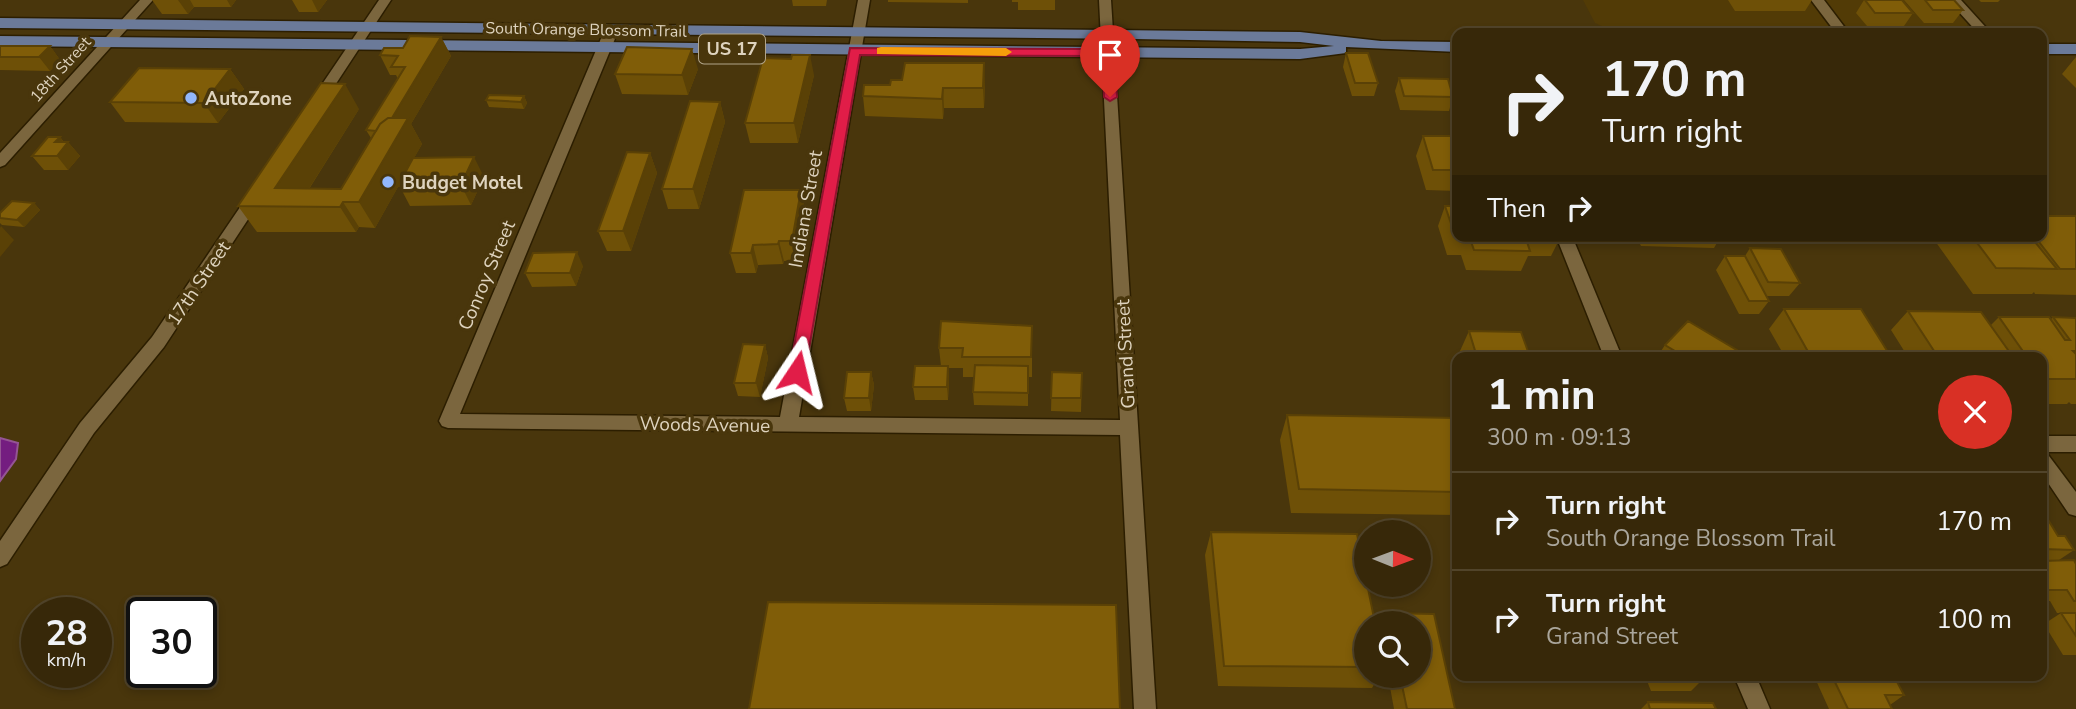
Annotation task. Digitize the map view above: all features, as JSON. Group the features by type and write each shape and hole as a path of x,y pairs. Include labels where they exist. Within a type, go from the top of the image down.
{"main road":[{"name":"South Orange Blossom Trail","path":"0,23 1300,37 1381,46 1452,47"},
{"name":"South Orange Blossom Trail","path":"0,41 1300,54 1381,46"},
{"path":"2047,49 2076,49"}],"street":[{"name":"18th Street","path":"0,162 147,0"},
{"path":"309,114 385,0"},
{"name":"Indiana Street","path":"788,425 864,0"},
{"name":"Grand Street","path":"1105,0 1145,709"},
{"path":"1817,0 1839,28"},
{"path":"1954,0 1980,28"},
{"name":"Conroy Street","path":"448,421 611,29"},
{"name":"17th Street","path":"0,558 87,428 158,342 265,181"},
{"path":"1566,242 1611,352"},
{"name":"Woods Avenue","path":"448,421 1129,428"},
{"path":"2047,444 2076,444"},
{"path":"2047,465 2076,508"},
{"path":"1747,681 1759,709"}],"shaded area":[{"path":"1583,0 1945,0 1967,23 1967,28 1606,28 1595,23"},
{"path":"0,438 18,443 16,459 0,481"}],"building":[{"path":"1865,0 1902,0 1913,13 1875,13"},
{"path":"1925,0 1954,0 1963,10 1933,10"},
{"path":"410,36 441,37 392,118 380,124 376,131 366,130 405,67 391,67 398,56 380,55 384,48 403,48"},
{"path":"0,46 50,46 39,57 0,57"},
{"path":"627,47 692,49 682,75 615,74"},
{"path":"1346,53 1368,53 1378,83 1355,83"},
{"path":"792,55 810,55 794,123 745,123 763,58 791,59"},
{"path":"905,63 984,63 983,88 943,88 942,99 863,96 864,85 890,85 891,80 902,80"},
{"path":"139,68 230,69 204,103 110,102"},
{"path":"1399,78 1448,79 1452,93 1452,97 1404,96"},
{"path":"321,83 345,84 275,188 341,189 380,124 388,118 408,118 359,202 343,202 340,207 238,206"},
{"path":"489,95 524,96 521,102 486,100"},
{"path":"690,101 720,102 693,189 662,189"},
{"path":"1423,136 1452,136 1452,170 1433,170"},
{"path":"48,137 60,137 55,142 68,142 57,156 32,156"},
{"path":"627,152 650,153 623,231 598,231"},
{"path":"474,157 461,185 398,186 413,158"},
{"path":"744,190 801,190 792,241 753,245 751,253 730,253"},
{"path":"12,201 34,203 17,220 0,218 0,213"},
{"path":"1445,206 1452,206 1452,226"},
{"path":"2047,216 2076,216 2076,269 2060,269 2039,242 2047,242"},
{"path":"1471,242 1527,242 1530,251 1474,250"},
{"path":"1976,242 2035,242 2057,269 1996,268"},
{"path":"1750,248 1781,249 1800,283 1768,282"},
{"path":"577,252 570,273 525,273 533,253"},
{"path":"1725,256 1745,256 1769,301 1749,301"},
{"path":"1784,309 1861,309 1888,352 1808,352"},
{"path":"1908,311 1981,312 2009,352 1935,352"},
{"path":"1999,317 2049,317 2065,340 2070,340 2053,317 2076,318 2076,351 2073,351 2076,354 2076,379 2047,379 2047,352 2024,352"},
{"path":"941,321 1032,326 1031,357 962,357 963,348 939,348"},
{"path":"1688,321 1740,352 1677,352 1665,345"},
{"path":"1469,331 1521,332 1528,352 1475,352"},
{"path":"743,344 765,345 756,383 734,383"},
{"path":"975,365 1028,366 1028,393 973,392"},
{"path":"915,366 948,366 947,387 913,387"},
{"path":"847,372 871,372 869,398 844,398"},
{"path":"1052,372 1082,373 1081,398 1051,398"},
{"path":"1287,415 1452,418 1452,492 1299,489"},
{"path":"2047,518 2058,536 2065,536 2074,550 2047,549"},
{"path":"1211,532 1354,534 1354,597 1370,597 1373,611 1354,611 1354,667 1224,666"},
{"path":"2074,560 2076,601 2067,590 2048,590 2047,561"},
{"path":"768,602 1116,605 1120,709 749,709"},
{"path":"2061,613 2076,613 2076,636"},
{"path":"1431,614 1434,614 1455,709 1407,709 1403,688 1431,688"},
{"path":"1834,681 1897,681 1904,695 1885,695 1892,709 1848,709"},
{"path":"1648,702 1713,703 1716,709 1650,709"}],"slow traffic":[{"path":"881,51 1006,52"}],"place":[{"name":"AutoZone","path":"191,98"},
{"name":"Budget Motel","path":"388,182"}],"route":[{"path":"797,372 855,51 1108,52 1110,97"}]}
